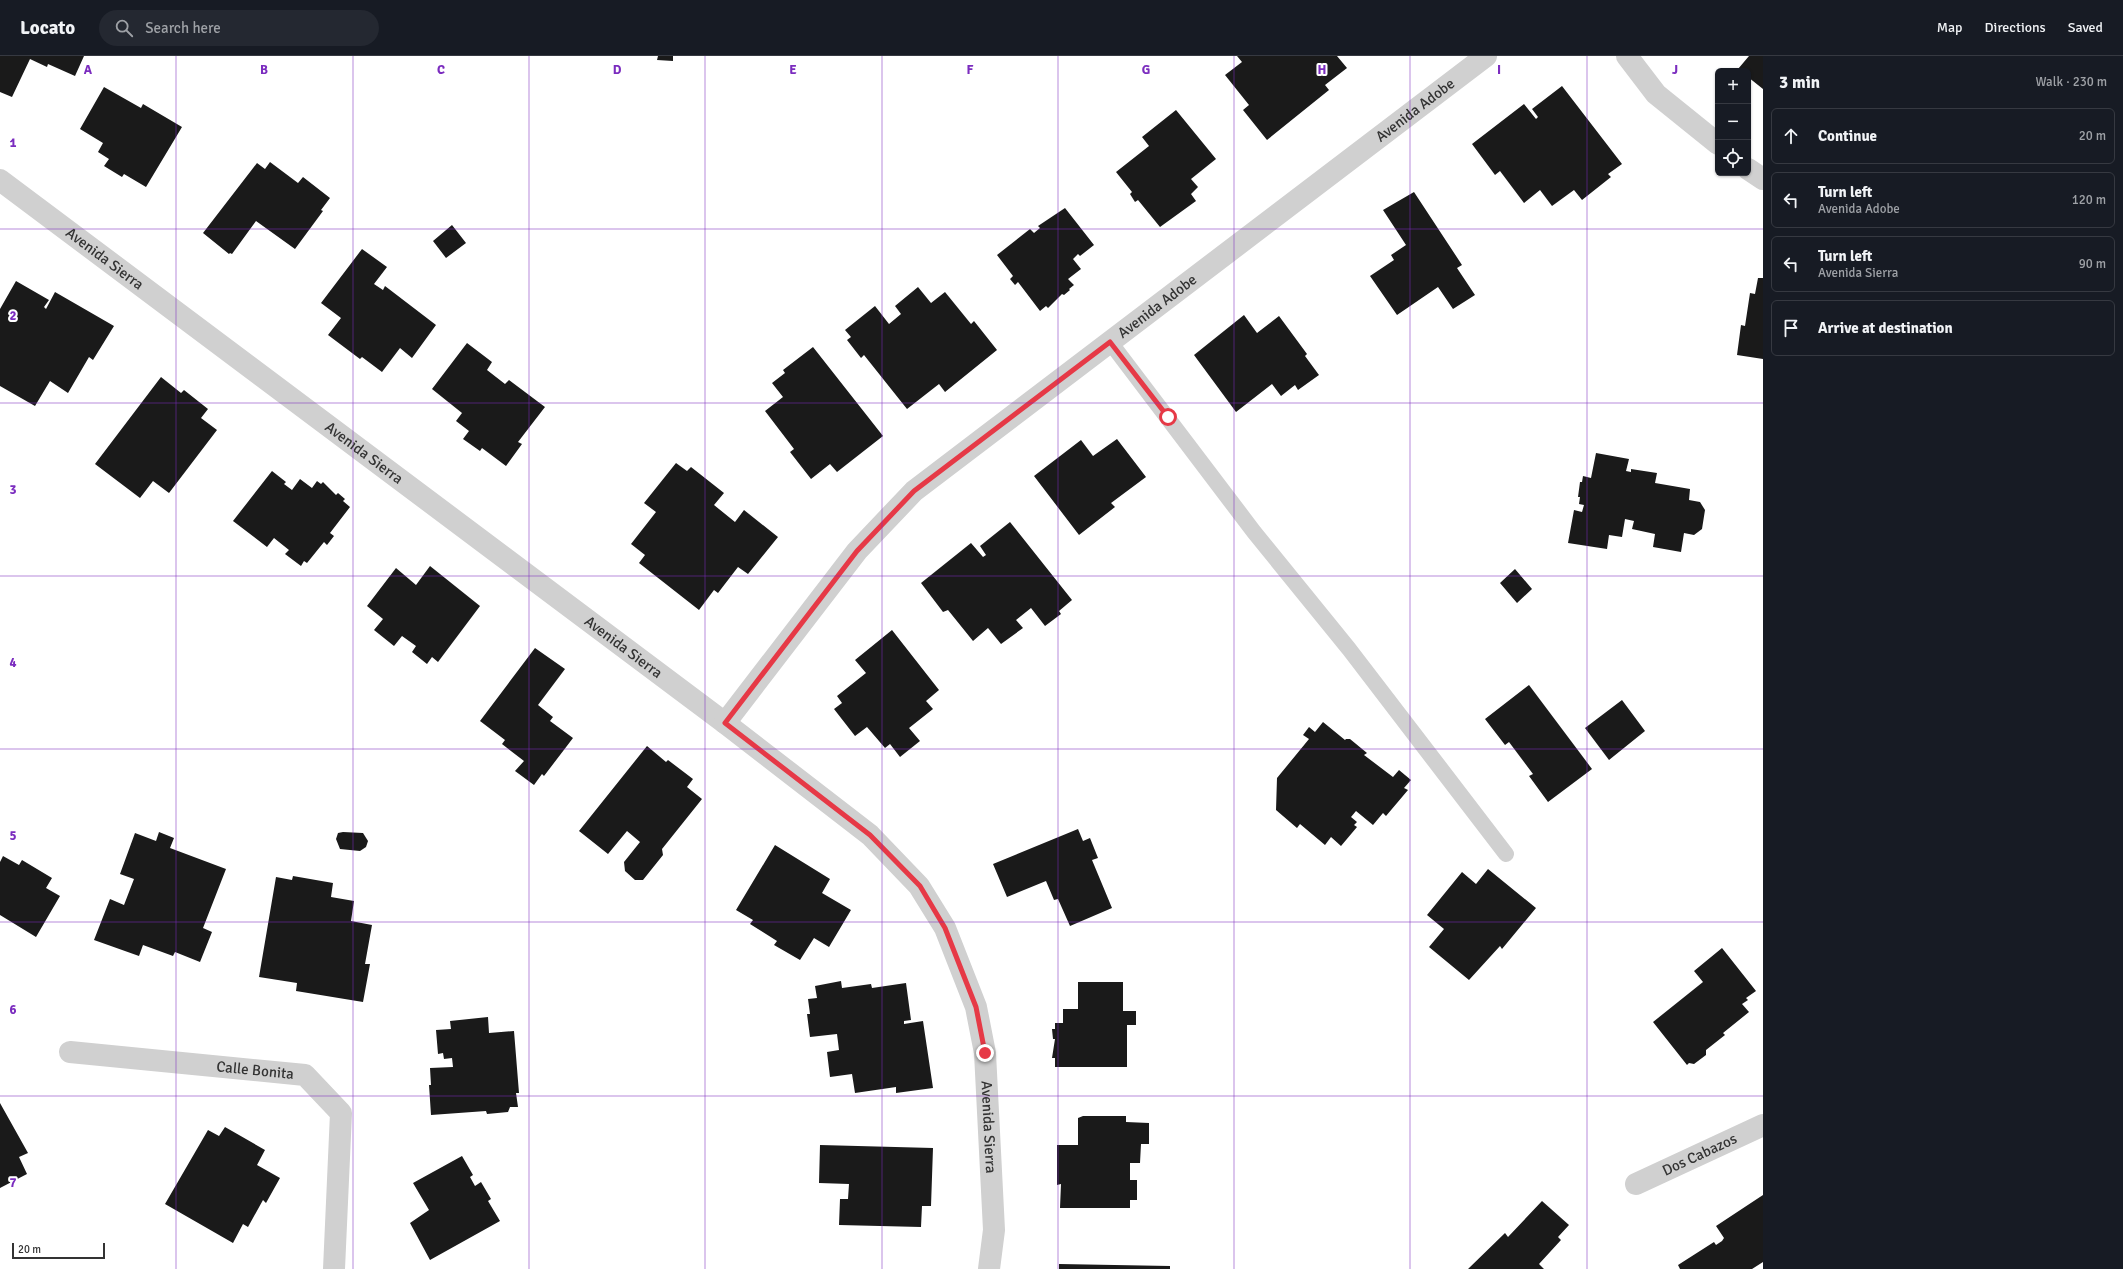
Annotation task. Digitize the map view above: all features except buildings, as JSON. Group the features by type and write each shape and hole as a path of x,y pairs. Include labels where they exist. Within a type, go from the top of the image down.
{"street":[{"name":"Avenida Adobe","path":"725,723 857,551 914,491 1486,56"},
{"path":"1627,56 1656,94 1715,142"},
{"path":"1751,171 1763,179"},
{"name":"Avenida Sierra","path":"0,180 725,723 870,835 920,886 945,928 976,1007 985,1053 994,1230 989,1269"},
{"name":"Calle Bonita","path":"70,1052 305,1075 340,1113 334,1269"},
{"name":"Dos Cabazos","path":"1636,1184 1763,1125"}],"lane":[{"path":"1110,342 1254,532 1349,649 1506,854"}],"route":[{"path":"985,1053 976,1007 945,928 920,886 870,835 725,723 857,551 914,491 1110,342 1168,417"}]}
